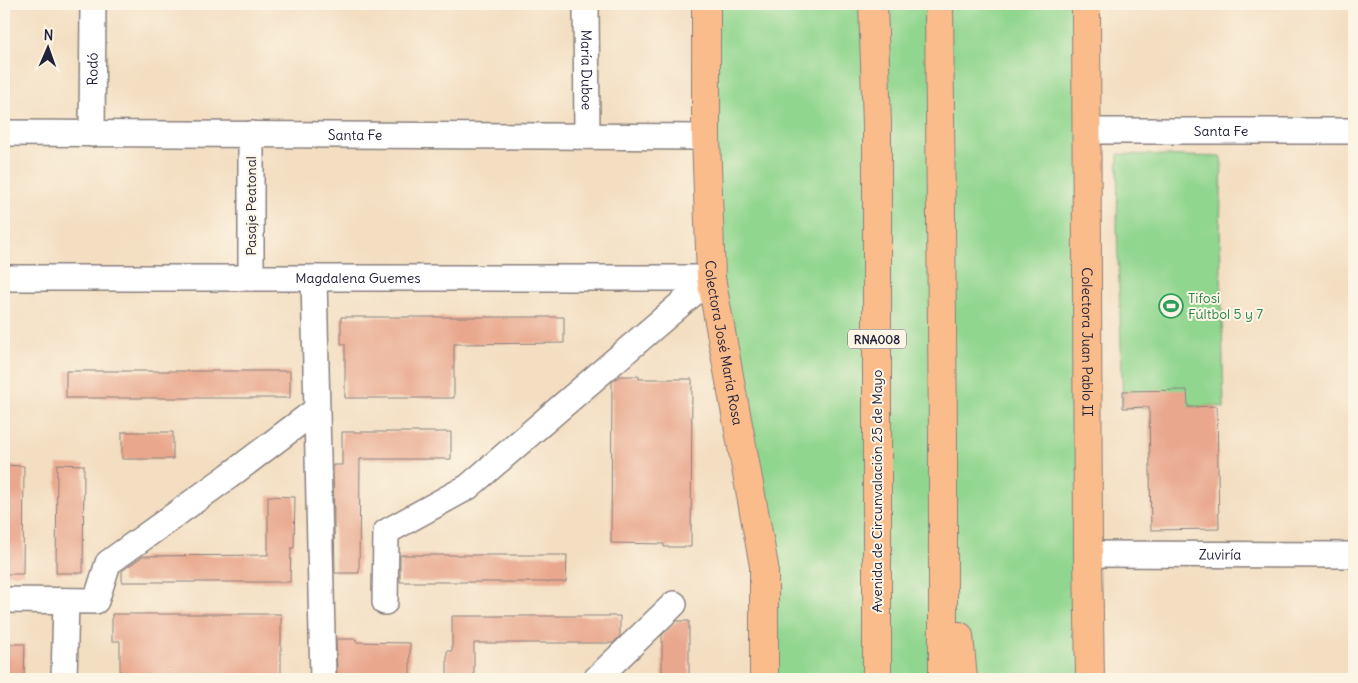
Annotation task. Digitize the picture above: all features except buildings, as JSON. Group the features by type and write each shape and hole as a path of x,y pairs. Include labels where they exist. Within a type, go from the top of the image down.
{"main road":[{"name":"Colectora José María Rosa","path":"706,4 706,136 711,278 764,566 764,679"},
{"name":"Avenida de Circunvalación 25 de Mayo","path":"873,4 877,126 877,678"},
{"path":"939,4 943,679"},
{"name":"Colectora Juan Pablo II","path":"1086,4 1090,679"},
{"path":"943,435 963,679"}],"street":[{"name":"Rodó","path":"92,134 93,4"},
{"name":"María Duboe","path":"586,4 587,136"},
{"name":"Santa Fe","path":"1087,131 1354,131"},
{"name":"Santa Fe","path":"4,133 706,136"},
{"name":"Pasaje Peatonal","path":"251,134 251,278"},
{"name":"Magdalena Guemes","path":"4,278 711,278"},
{"path":"314,278 323,679"},
{"path":"384,602 386,532 468,487 711,278"},
{"path":"4,600 96,601 108,563 221,482 316,410"},
{"name":"Zuviría","path":"1088,554 1354,555"},
{"path":"64,679 66,601"},
{"path":"596,679 674,604"}],"green space":[{"path":"706,4 1086,4 1090,679 764,679 764,566 711,278"},
{"name":"Tifosi Fúltbol 5 y 7","path":"1118,154 1222,157 1220,230 1224,408 1217,406 1123,408 1117,227"}],"place":[{"name":"Tifosi Fúltbol 5 y 7","path":"1171,306"}]}
